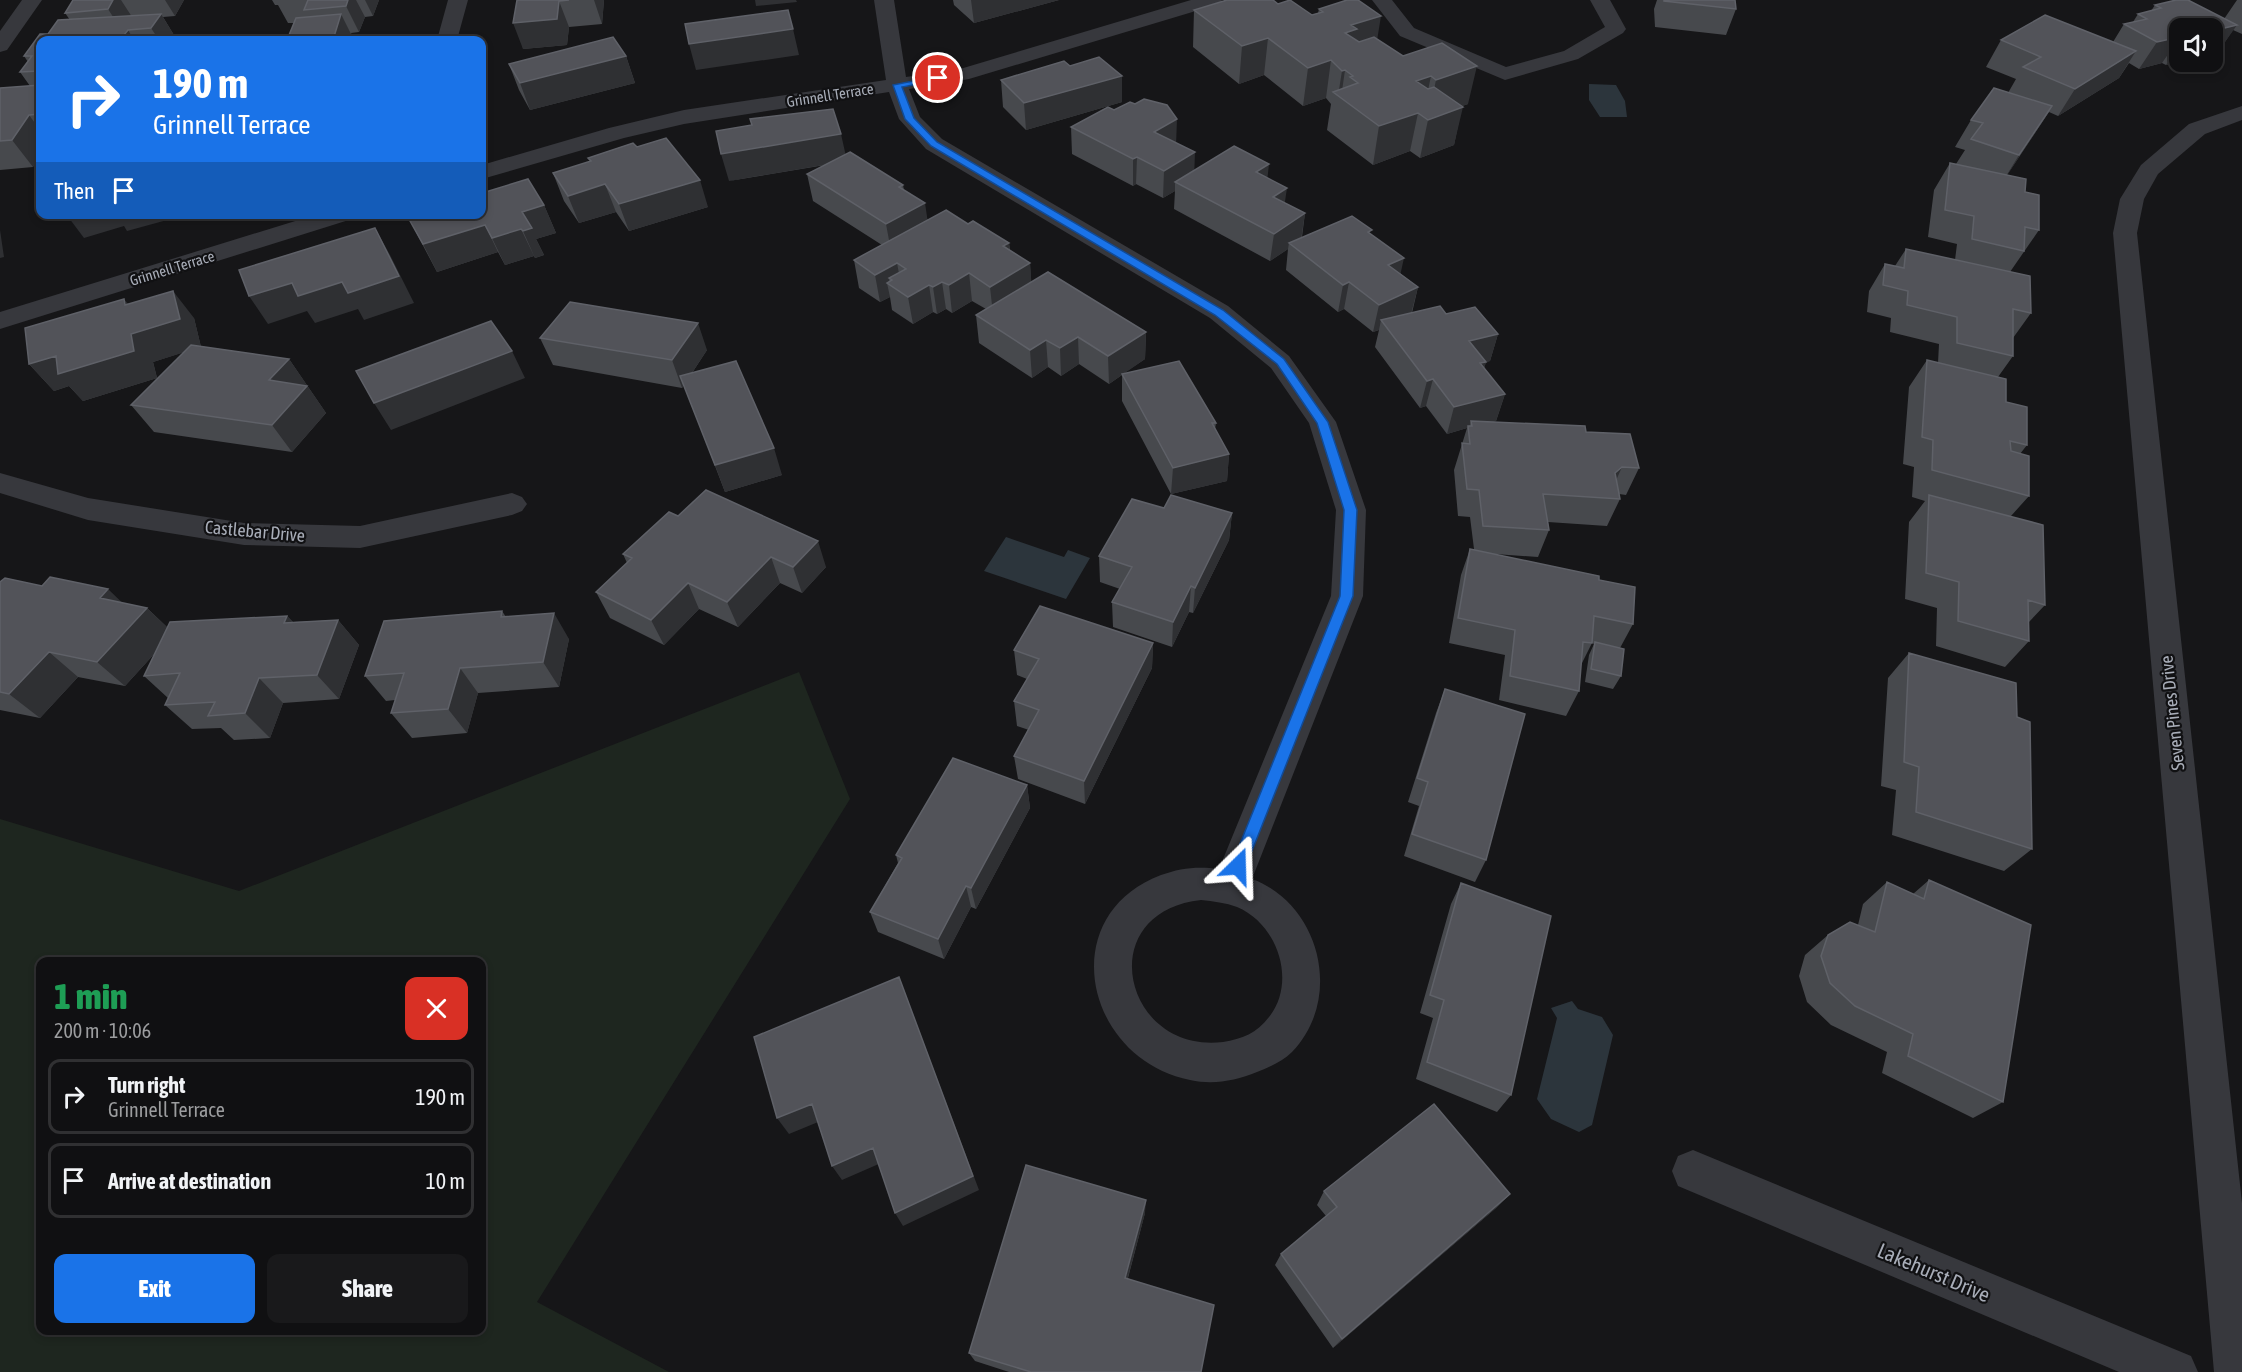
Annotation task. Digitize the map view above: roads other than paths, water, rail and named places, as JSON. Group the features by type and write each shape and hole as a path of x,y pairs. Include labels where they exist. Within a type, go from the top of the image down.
{"street":[{"path":"0,46 32,0"},
{"path":"448,36 458,0"},
{"path":"884,0 897,85 910,119 934,144 1219,312 1280,362 1322,422 1351,510 1347,596 1230,887"},
{"name":"Grinnell Terrace","path":"486,171 617,133 684,117 962,75 1212,0"},
{"path":"1382,0 1407,32 1505,74 1570,55 1616,29 1600,0"},
{"name":"Seven Pines Drive","path":"2237,1372 2125,233 2132,199 2149,170 2197,129 2242,112"},
{"name":"Grinnell Terrace","path":"0,321 328,219"},
{"name":"Castlebar Drive","path":"0,483 88,509 244,534 360,537 512,504"},
{"path":"1201,883 1230,887 1259,900 1282,922 1298,949 1302,980 1296,1010 1279,1037 1252,1055 1220,1064 1186,1061 1157,1048 1133,1027 1117,1002 1112,973 1115,945 1127,920 1147,900 1173,888 1201,883"},
{"name":"Lakehurst Drive","path":"1693,1171 2175,1372"}]}
